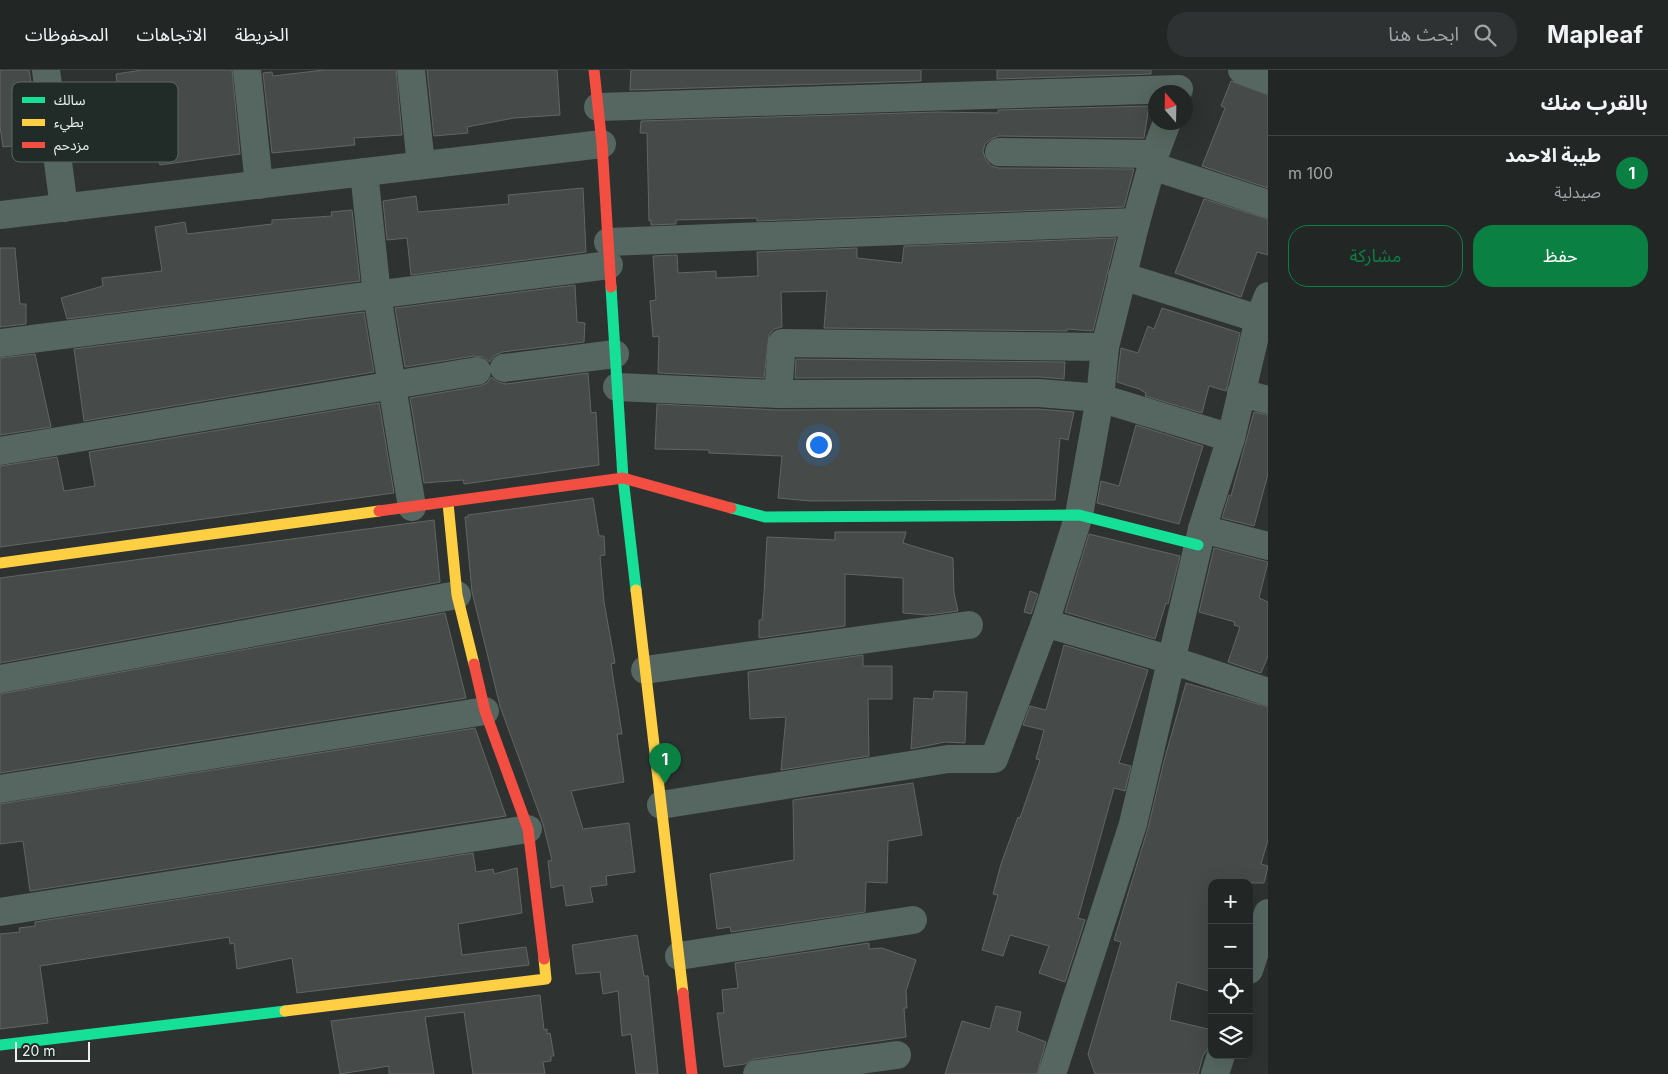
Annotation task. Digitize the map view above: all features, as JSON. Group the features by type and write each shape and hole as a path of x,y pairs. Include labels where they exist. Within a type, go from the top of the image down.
{"street":[{"path":"247,70 259,184"},
{"path":"411,70 422,165"},
{"path":"594,70 602,144 623,478 692,1074"},
{"path":"1242,70 1268,80"},
{"path":"598,107 1181,84"},
{"path":"661,806 948,759 994,759 1045,623 1079,515 1100,398 1105,348 1136,222 1153,160 1164,130"},
{"path":"0,215 602,144"},
{"path":"999,152 1153,160 1268,204"},
{"path":"58,162 64,208"},
{"path":"364,172 377,295 412,507"},
{"path":"0,343 377,295 609,254 1136,222"},
{"path":"1052,1074 1133,824 1200,537 1231,438 1264,308 1122,276"},
{"path":"778,394 782,343 1105,348"},
{"path":"504,368 615,354"},
{"path":"0,451 477,372"},
{"path":"617,387 778,394 1039,392 1100,398 1231,438"},
{"path":"1241,393 1268,400"},
{"path":"0,563 623,478 765,517 1079,515 1200,537 1268,546"},
{"path":"0,1045 546,979 528,829 485,711 457,595 448,503"},
{"path":"0,679 457,595"},
{"path":"1045,623 1171,660 1268,692"},
{"path":"645,670 969,625"},
{"path":"0,789 485,711"},
{"path":"0,912 528,829"},
{"path":"1249,969 1268,913"},
{"path":"678,956 913,920"},
{"path":"757,1074 897,1055"},
{"path":"1215,1074 1221,1059"}],"building":[{"path":"0,70 29,70 31,82 12,82 12,146 3,147 0,127"},
{"path":"142,70 232,70 240,154 160,165 160,162 178,162 178,82 117,82 116,74"},
{"path":"324,70 396,70 402,135 354,138 355,145 272,153 263,73 272,72 273,76"},
{"path":"427,70 557,70 560,115 514,118 467,127 468,133 434,136"},
{"path":"631,70 921,70 921,81 630,90"},
{"path":"997,70 1151,70 1151,74 997,79"},
{"path":"1231,81 1268,95 1268,188 1202,166 1225,108 1221,106"},
{"path":"1148,106 1144,138 999,136 985,144 983,151 986,160 991,166 999,168 1134,169 1124,207 757,221 757,218 676,220 676,224 651,225 651,220 649,221 647,133 640,133 641,121 937,112 998,113 998,110"},
{"path":"583,188 586,252 411,275 407,238 387,240 383,201 416,196 418,212 509,204 508,195"},
{"path":"1204,199 1268,219 1268,255 1257,252 1241,297 1175,273"},
{"path":"352,210 360,281 67,319 61,298 103,286 102,278 162,271 155,227 185,222 187,234 272,224 272,220 332,216 331,212"},
{"path":"1116,238 1093,331 1067,329 1067,331 824,328 827,291 781,292 782,327 774,329 769,335 764,378 658,373 659,336 653,337 650,301 656,300 653,256 677,255 678,273 716,271 716,278 758,276 757,252 857,248 857,258 902,263 904,246"},
{"path":"0,248 15,248 20,304 26,304 26,324 0,327"},
{"path":"575,285 577,322 585,323 584,342 502,352 494,356 490,362 483,357 474,356 405,367 395,308"},
{"path":"1162,308 1240,333 1226,391 1209,386 1202,413 1145,396 1146,393 1139,389 1117,382 1121,348 1138,353 1148,326 1154,329"},
{"path":"364,312 374,372 84,421 74,349"},
{"path":"35,354 51,427 0,435 0,358"},
{"path":"796,359 1065,362 1064,379 1039,377 795,378"},
{"path":"588,373 591,413 596,412 599,465 464,484 463,480 424,483 410,398 480,386 487,383 491,377 498,382 506,384"},
{"path":"379,403 394,493 0,547 0,466 57,457 64,491 95,486 89,452"},
{"path":"657,404 778,410 1038,409 1074,412 1068,440 1060,438 1055,500 810,501 778,498 782,456 709,453 709,450 655,449"},
{"path":"1254,412 1268,415 1268,474 1254,526 1222,518 1229,495 1231,496"},
{"path":"1136,425 1203,446 1179,524 1097,503 1101,481 1119,486"},
{"path":"593,498 599,536 604,536 605,555 600,556 604,602 615,663 611,664 622,734 617,734 624,782 571,791 583,829 629,823 635,872 606,876 607,885 590,887 593,902 566,906 563,885 551,888 548,861 552,860 543,824 500,706 472,592 465,517 468,517 468,515"},
{"path":"434,520 440,582 0,663 0,578"},
{"path":"835,532 906,532 903,543 953,558 954,593 958,611 928,615 903,613 903,578 845,574 845,626 759,638 759,620 762,620 767,537 835,540"},
{"path":"1089,534 1180,556 1168,604 1166,603 1155,639 1065,612"},
{"path":"1214,548 1268,562 1259,598 1268,602 1268,656 1261,673 1228,662 1240,627 1234,625 1235,622 1199,612"},
{"path":"1030,591 1038,594 1031,614 1024,612"},
{"path":"445,613 466,698 0,773 0,694"},
{"path":"1064,645 1148,670 1119,763 1131,766 1125,791 1114,788 1078,918 1085,920 1065,982 1039,973 1049,946 1010,935 1003,956 982,950 998,895 993,894 1001,864 1018,817 1020,818 1040,760 1036,759 1044,730 1023,725 1030,706 1046,710"},
{"path":"863,655 863,666 892,666 892,699 868,699 869,756 781,770 786,717 750,719 748,672"},
{"path":"1186,683 1268,707 1268,840 1261,864 1268,866 1264,883 1253,883 1253,879 1208,879 1208,991 1177,982 1170,1020 1208,1029 1208,1049 1203,1056 1198,1074 1095,1074 1088,1054 1121,942 1114,940 1148,828 1164,761"},
{"path":"934,691 967,692 965,743 945,742 911,749 914,698 933,699"},
{"path":"475,728 506,816 30,891 23,841 0,844 0,804"},
{"path":"913,783 922,835 888,841 887,883 866,882 865,912 731,932 730,927 717,929 710,874 794,860 793,800"},
{"path":"473,853 476,872 493,869 494,874 517,868 522,913 458,924 462,955 526,947 529,965 297,993 292,958 237,969 234,943 230,944 229,937 40,966 48,1023 0,1029 0,934 20,932 19,928 35,926 35,922"},
{"path":"637,935 644,976 648,976 658,1074 636,1074 631,1034 622,1036 618,991 603,994 600,972 576,974 572,945"},
{"path":"869,943 869,949 882,948 916,960 906,991 907,1008 904,1008 906,1037 755,1059 745,1064 724,1067 717,1013 724,1013 722,990 738,988 735,963"},
{"path":"540,995 544,1030 547,1029 547,1034 550,1033 554,1056 551,1056 551,1061 543,1062 545,1074 473,1074 464,1012 425,1017 434,1074 389,1074 389,1066 340,1074 331,1021"},
{"path":"996,1006 1021,1012 1017,1031 1046,1042 1037,1074 945,1074 962,1021 990,1029"}],"traffic: fast":[{"path":"611,287 623,478 636,590"},
{"path":"731,508 765,517 1079,515 1198,545"},
{"path":"0,1045 285,1011"}],"traffic: slow":[{"path":"448,503 457,595 474,664"},
{"path":"0,563 379,511"},
{"path":"636,590 683,993"},
{"path":"285,1011 546,979 544,959"}],"traffic: jam":[{"path":"594,70 602,144 611,287"},
{"path":"379,511 623,478 731,508"},
{"path":"474,664 485,711 528,829 544,959"},
{"path":"683,993 692,1074"}],"place":[{"name":"طيبة الاحمد","path":"665,784"}]}
